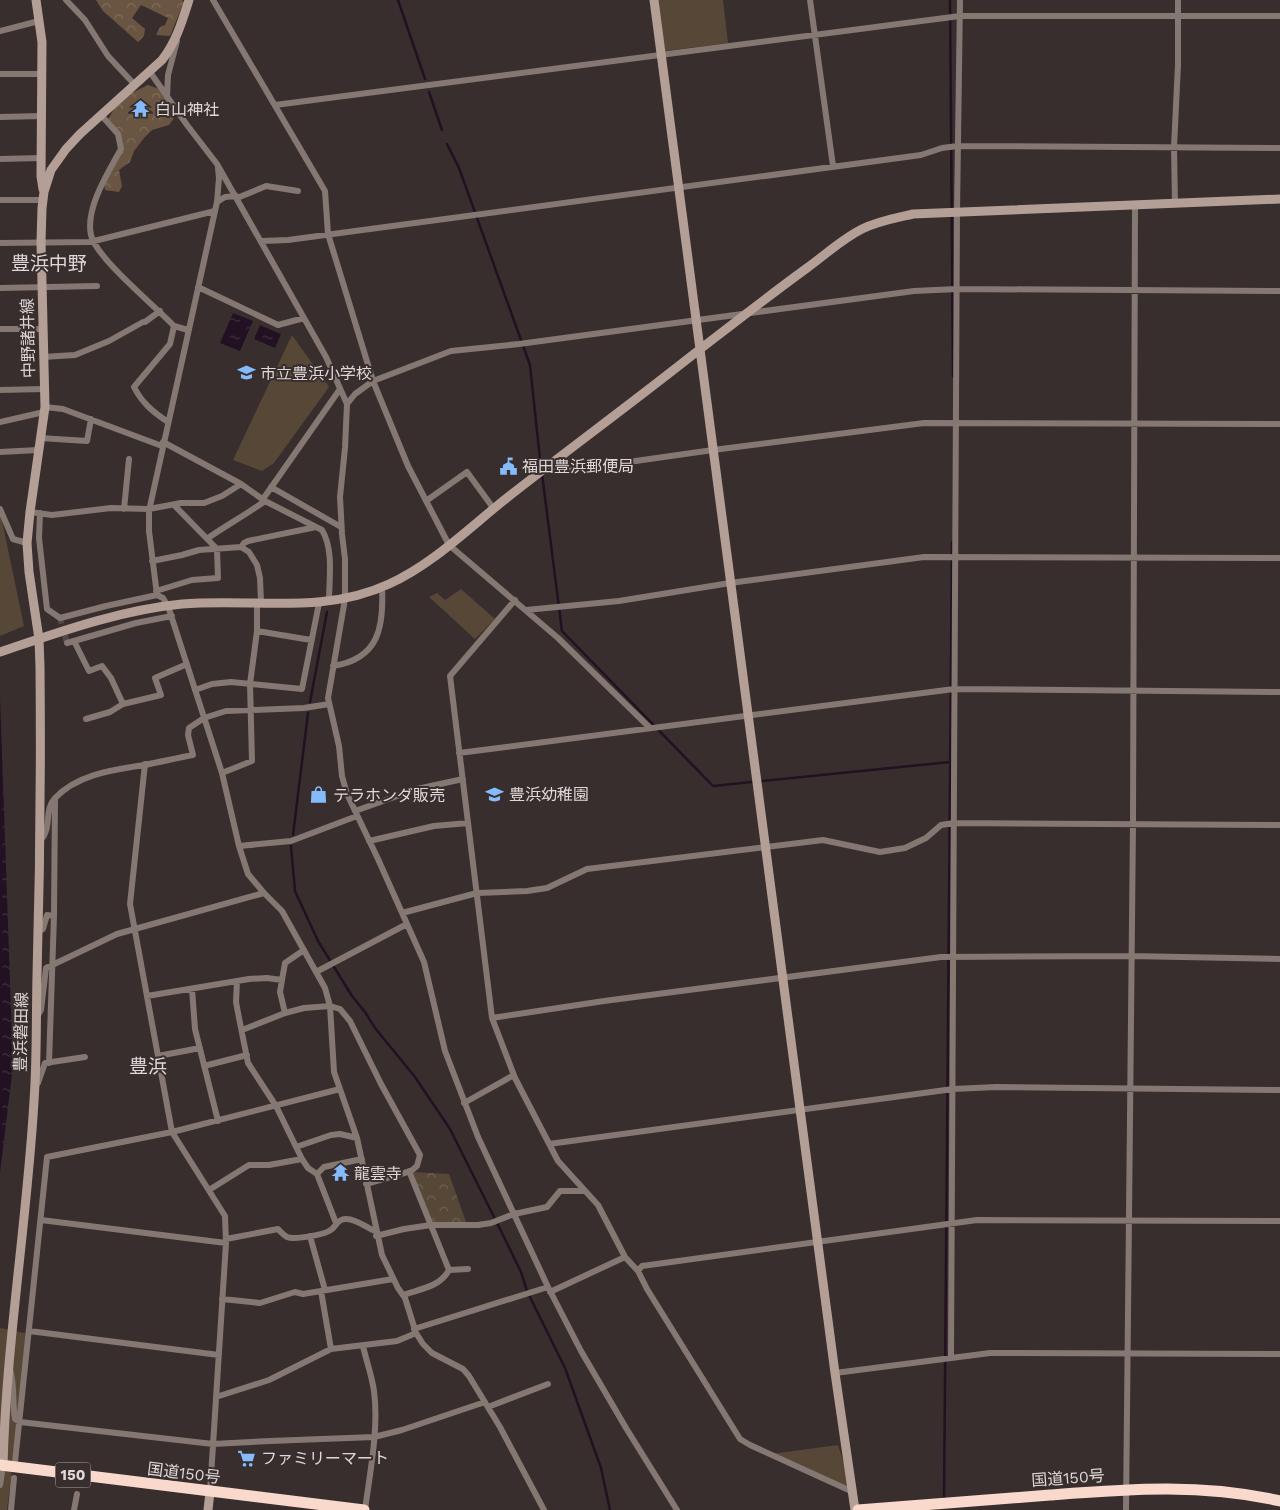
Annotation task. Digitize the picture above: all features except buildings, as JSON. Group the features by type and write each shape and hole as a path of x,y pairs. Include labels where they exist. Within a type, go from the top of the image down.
{"highway":[{"name":"国道150号","path":"1,1466 365,1510"},
{"name":"国道150号","path":"857,1510 951,1506 1126,1490 1180,1488 1214,1489 1280,1500"}],"street":[{"path":"0,200 43,196 41,176 42,42 36,0"},
{"path":"66,0 85,20 108,56 135,85"},
{"name":"中野諸井線","path":"39,638 31,590 27,543 44,410 41,242 43,196 51,170 66,149 80,134 150,72 169,51 179,32 189,0"},
{"path":"213,0 325,191 328,234 373,381 408,466 449,545 558,638 649,727"},
{"path":"654,0 817,1241 835,1373 857,1510"},
{"path":"810,0 833,166"},
{"path":"952,1357 954,688 960,0"},
{"path":"1175,204 1174,147 1178,65 1178,0"},
{"path":"275,105 960,16 1280,16"},
{"path":"0,31 39,21"},
{"path":"168,98 168,75 179,32"},
{"path":"150,72 217,164 326,357 347,404 340,497 345,559 345,599 329,687 329,704 339,746 342,776 347,794 424,962 445,1051 478,1137 549,1289 581,1351 676,1510"},
{"path":"0,74 42,74"},
{"path":"0,117 42,116"},
{"path":"101,116 118,134 121,148 93,206 90,234 104,259 174,326 188,330"},
{"path":"262,241 328,234 921,155 942,148 958,146 1280,148"},
{"path":"0,159 41,158"},
{"path":"217,164 219,178 217,202 149,509 149,531 157,593 168,606 196,690 222,772 239,846 248,874 282,911 325,988 330,1006 334,1072 362,1159 376,1234 382,1255 393,1279 405,1298 415,1331 432,1353 463,1369 486,1405 544,1510"},
{"path":"217,202 225,197 236,197 266,186 298,191"},
{"path":"0,652 39,638 111,617 168,606 231,602 319,603 345,599 382,587 424,564 746,313 841,242 862,229 882,221 913,214 1280,199"},
{"path":"1126,1510 1130,956 1133,823 1135,205"},
{"path":"0,244 94,242 215,211"},
{"path":"0,288 97,286"},
{"path":"198,287 278,325 304,318"},
{"path":"347,404 355,394 373,381 452,351 914,291 957,289 1280,290"},
{"path":"43,357 76,356 109,342 142,322 146,322 160,311"},
{"path":"168,422 152,412 139,398 134,387 170,344 174,326"},
{"path":"0,329 42,329"},
{"path":"0,390 44,389"},
{"path":"208,538 244,516 264,500 271,487 340,389"},
{"path":"0,422 44,410 63,409 163,444 240,484 264,500 322,530 326,537 329,551 329,602"},
{"path":"40,438 87,441 91,419"},
{"path":"544,469 558,472 924,423 1280,424"},
{"path":"0,452 38,450"},
{"path":"124,509 129,459"},
{"path":"426,501 467,472 494,509"},
{"path":"30,512 52,515 110,508 149,509 174,504 204,503 222,496 240,484"},
{"path":"271,487 341,526"},
{"path":"40,514 39,538 47,609 60,618 157,593 192,580 218,578 218,550 174,504"},
{"path":"0,509 13,539 27,543"},
{"path":"242,548 244,543 248,541 316,527"},
{"path":"152,561 199,550 242,548 248,552 257,565 260,578 259,602 250,684 252,762 222,772"},
{"path":"526,610 619,601 730,583 924,557 1280,558"},
{"path":"334,666 348,664 362,657 370,648 381,624 382,587"},
{"path":"515,600 450,676 492,1018 514,1075 558,1161 598,1205 625,1257 638,1271 647,1289 740,1439 853,1492"},
{"path":"196,690 212,684 231,682 302,689 319,603"},
{"path":"123,704 111,678 102,666 88,671 71,642 136,623 172,616"},
{"path":"257,631 312,640"},
{"name":"豊浜磐田線","path":"1,1466 30,1157 34,1094 40,840 39,638"},
{"path":"86,719 110,712 123,704 161,695 155,678 187,664"},
{"path":"459,753 954,688 1280,692"},
{"path":"40,840 45,836 50,805 54,798 69,787 92,776 111,770 193,754 188,735 189,728 204,718 226,711 304,708 329,704"},
{"path":"145,764 130,904 172,1132 225,1216 226,1241 208,1510"},
{"path":"239,846 292,841 417,788 462,779"},
{"path":"49,1063 54,916 54,798"},
{"path":"369,841 434,826 468,823"},
{"path":"402,912 477,893 527,892 547,888 587,869 765,846 823,840 880,852 905,848 926,838 940,825 954,823 1280,825"},
{"path":"36,1021 40,1010 46,968 51,965 117,934 264,893"},
{"path":"38,932 43,929 47,915 54,916"},
{"path":"316,972 407,924"},
{"path":"285,1013 280,992 285,964 304,950"},
{"path":"492,1018 783,977 954,956 1130,956 1280,959"},
{"path":"147,996 237,981 267,978 282,980"},
{"path":"237,981 236,1002 248,1063 276,1106 302,1159 308,1168 317,1174 336,1223"},
{"path":"192,989 194,1029 218,1120"},
{"path":"242,1030 285,1013 304,1008 330,1006 340,1009 350,1021 381,1084 420,1155 417,1166 409,1171 366,1184"},
{"path":"158,1056 200,1048"},
{"path":"204,1066 247,1055"},
{"path":"34,1094 43,1065 85,1057"},
{"path":"464,1103 514,1075"},
{"path":"549,1144 952,1089 996,1087 1280,1090"},
{"path":"16,1462 47,1157 172,1132 340,1089"},
{"path":"296,1147 331,1135 340,1134 356,1138"},
{"path":"209,1190 250,1166 302,1159"},
{"path":"317,1174 324,1167 362,1159"},
{"path":"403,1295 439,1283 445,1278 449,1270 409,1171"},
{"path":"40,1220 226,1241 278,1229 285,1236 291,1238 310,1236 330,1231 336,1223 348,1219 376,1234 431,1225 478,1225 491,1223 514,1214 546,1207 560,1191 585,1191"},
{"path":"638,1271 642,1266 977,1220 1280,1221"},
{"path":"310,1236 323,1291 331,1349"},
{"path":"216,1397 269,1380 331,1349 397,1341 415,1331 549,1289 625,1257"},
{"path":"449,1270 468,1269"},
{"path":"222,1299 260,1303 295,1292 303,1294 393,1279"},
{"path":"29,1331 219,1355"},
{"path":"363,1346 374,1391 374,1437 365,1510"},
{"path":"835,1373 990,1353 1280,1354"},
{"path":"10,1368 14,1381 14,1414 15,1419 20,1422 213,1444 374,1437 486,1405 548,1384"},
{"path":"0,1485 1,1466"},
{"path":"11,1510 14,1478"},
{"path":"74,1510 76,1494"}],"green space":[{"path":"96,0 182,0 184,2 170,36 156,35 160,27 165,25 168,18 141,5 132,18 145,29 144,36 138,42 103,11"},
{"path":"657,0 723,0 728,43 665,51"},
{"path":"148,85 162,90 174,118 169,125 152,130 134,151 130,162 119,170 122,186 119,192 105,190 104,180 121,149 118,134 107,122 119,99"},
{"path":"292,335 329,387 274,463 262,471 233,460"},
{"path":"0,511 24,626 0,636"},
{"path":"461,589 495,619 475,639 429,597 437,593 445,600"},
{"path":"412,1172 449,1174 466,1222 432,1223"},
{"path":"0,1328 29,1334 7,1510 0,1510"},
{"path":"838,1445 853,1492 771,1454"}],"water":[{"path":"233,313 253,321 240,351 220,343"},
{"path":"260,325 281,334 275,348 254,339"},
{"path":"0,697 13,1066 0,1173"}],"waterway":[{"path":"398,0 425,79"},
{"path":"950,0 953,376"},
{"path":"429,92 442,130"},
{"path":"447,144 459,168 530,365 541,469"},
{"path":"542,474 562,631 713,786 950,762"},
{"path":"944,1501 952,542"},
{"path":"310,702 327,612"},
{"path":"293,835 308,713"},
{"path":"291,846 295,891 318,941 352,996 415,1077 450,1129 521,1272 527,1291 565,1368 601,1468 610,1510"}],"tunnel":[{"path":"60,618 67,643"}],"place":[{"name":"白山神社","path":"141,109"},
{"name":"市立豊浜小学校","path":"246,373"},
{"name":"福田豊浜郵便局","path":"508,466"},
{"name":"豊浜幼稚園","path":"495,794"},
{"name":"テラホンダ販売","path":"319,795"},
{"name":"龍雲寺","path":"340,1173"},
{"name":"ファミリーマート","path":"247,1458"}],"district":[{"name":"豊浜中野","path":"49,263"},
{"name":"豊浜","path":"148,1066"}]}
